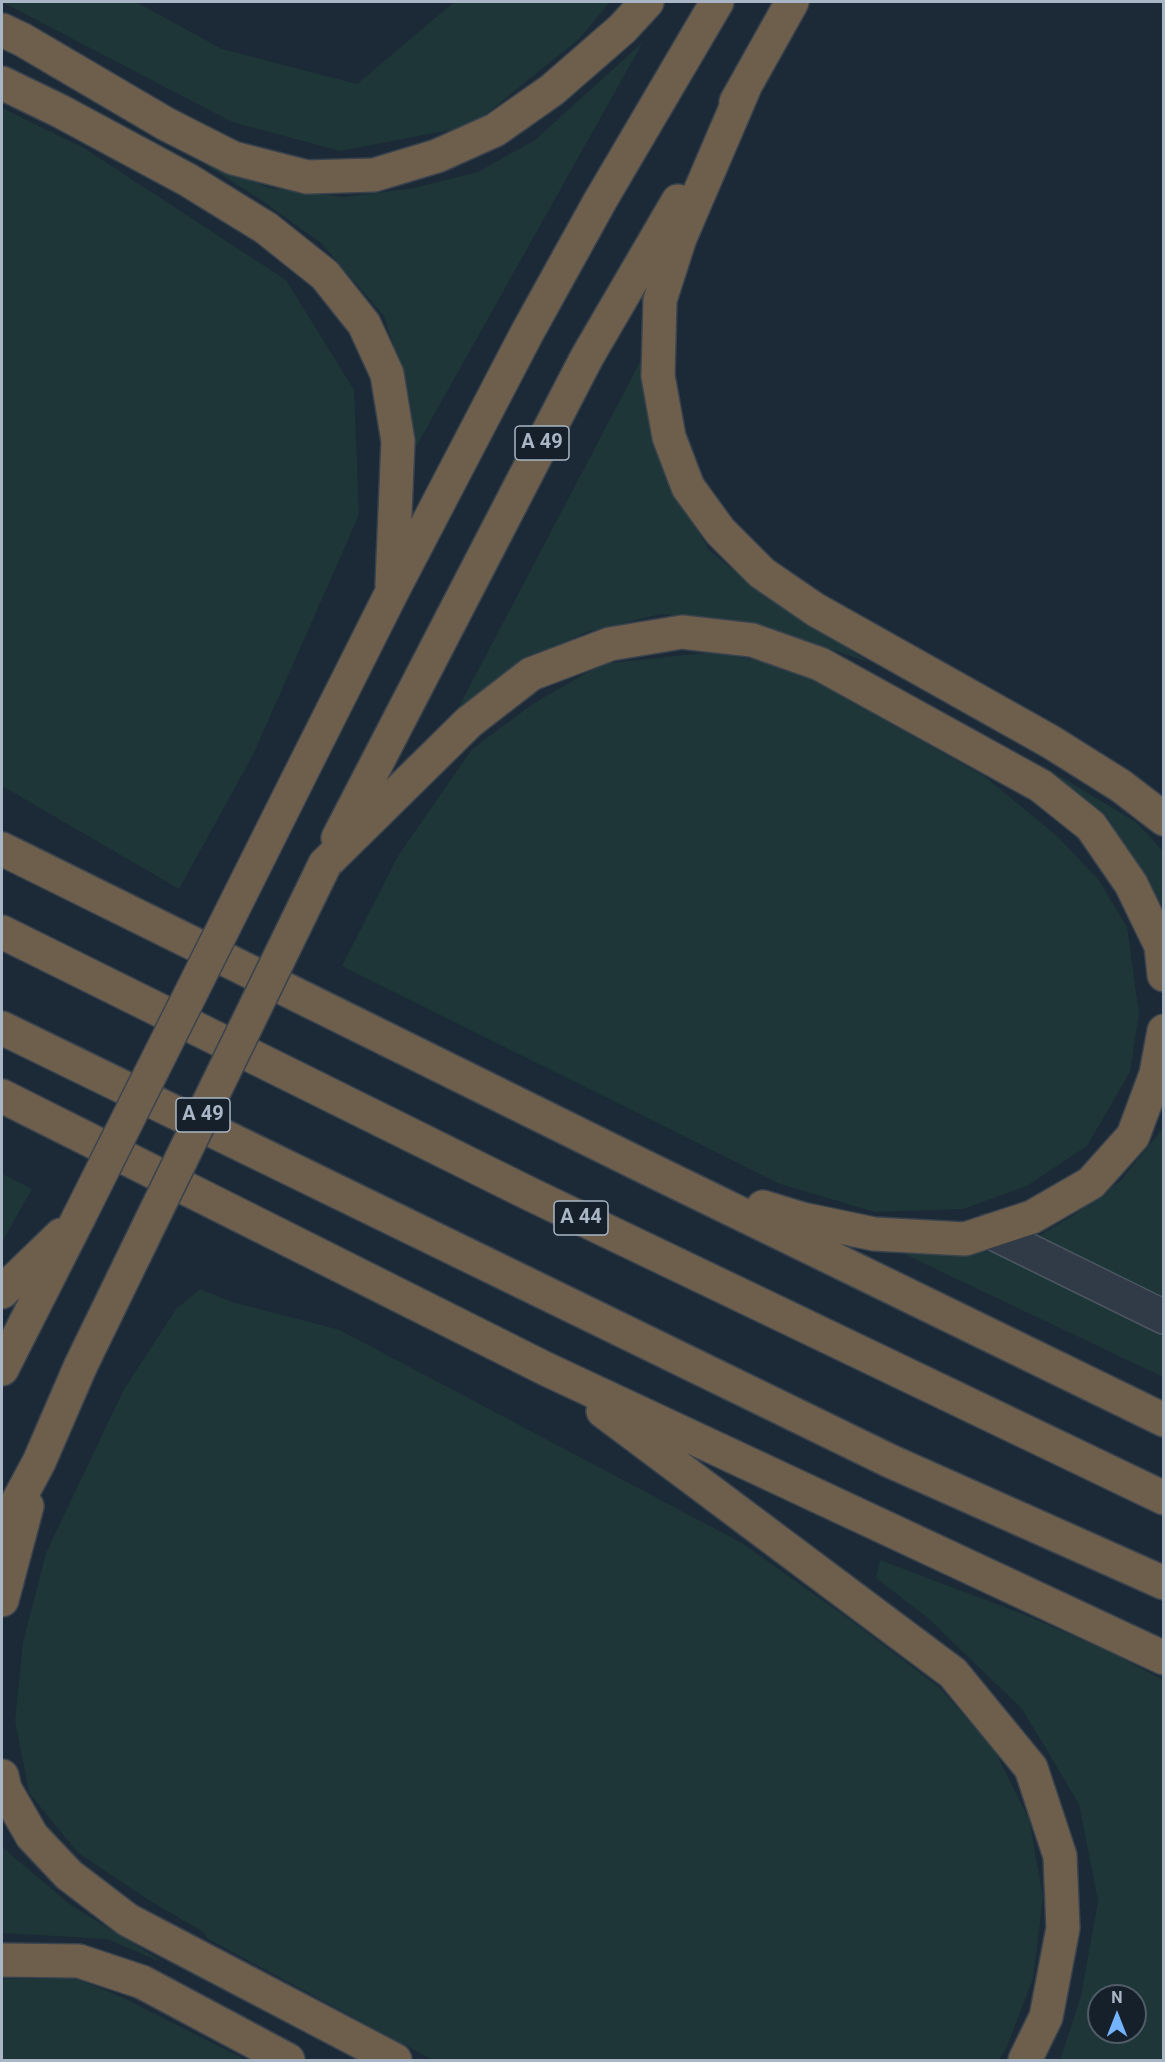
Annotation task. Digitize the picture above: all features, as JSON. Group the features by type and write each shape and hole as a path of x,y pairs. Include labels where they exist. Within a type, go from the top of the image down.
{"highway":[{"path":"2,30 166,124 233,158 307,177 374,176 437,156 495,130 552,90 622,29 647,2"},
{"path":"2,1369 297,779 527,333 600,201 717,2"},
{"name":"A 49","path":"2,1531 39,1462 81,1365 325,864 361,815 586,357 792,2"},
{"path":"2,83 60,111 188,180 266,228 326,275 364,324 387,374 398,441 392,592"},
{"path":"746,84 680,238 660,300 658,376 669,437 688,488 720,531 762,573 816,610 1051,742 1121,786 1164,819"},
{"path":"361,815 469,722 531,675 610,644 682,632 752,640 820,664 1041,786 1091,826 1136,894 1161,946 1164,975"},
{"path":"2,841 43,869"},
{"path":"2,849 647,1168 1164,1420"},
{"name":"A 44","path":"2,932 541,1199 1164,1498"},
{"path":"2,1028 890,1461 1164,1583"},
{"path":"647,1168 802,1219 874,1234 965,1239 1032,1217 1091,1183 1133,1136 1156,1074 1164,1031"},
{"path":"2,1096 546,1369 1164,1658"},
{"path":"2,1292 79,1217"},
{"path":"546,1369 953,1672 1031,1768 1060,1856 1063,1928 1046,2017 1025,2061"},
{"path":"2,1600 39,1462"},
{"path":"2,1776 5,1789 32,1836 69,1875 128,1920 395,2061"},
{"path":"2,1960 79,1961 142,1982 288,2061"}],"lane":[{"path":"989,1231 1164,1317"}],"green space":[{"path":"2,2 136,2 222,49 357,84 454,2 610,2 579,39 471,126 340,151 232,122"},
{"path":"643,42 416,447 409,394 384,316 321,243 258,198 186,152 269,188 344,197 414,188 478,172 535,140"},
{"path":"2,108 84,148 286,280 354,390 359,515 253,755 179,889 2,786"},
{"path":"640,362 651,430 664,475 709,550 766,597 869,662 748,622 661,614 587,632 518,664 453,718"},
{"path":"713,652 788,666 984,776 1057,836 1098,879 1127,927 1139,1013 1130,1072 1087,1146 1027,1186 963,1209 875,1212 780,1184 342,966 398,856 472,749 534,703 602,664"},
{"path":"1043,766 1136,822 1163,851 1163,908 1107,816"},
{"path":"1163,1128 1163,1377 904,1254 1013,1251 1074,1215 1121,1180"},
{"path":"2,1174 32,1189 2,1242"},
{"path":"200,1289 232,1302 340,1330 742,1543 849,1619 940,1688 995,1751 1029,1819 1043,1897 1033,1979 1006,2049 999,2060 433,2060 208,1939 203,1932 147,1899 78,1853 29,1793 15,1720 23,1642 46,1553 123,1391 176,1309"},
{"path":"880,1560 1023,1614 1112,1653 1163,1680 1163,2060 1060,2060 1081,1996 1098,1901 1079,1804 1022,1709 929,1619 876,1578"},
{"path":"2,1847 71,1905 166,1964 107,1939 2,1933"},
{"path":"2,1979 78,1979 124,1998 246,2060 2,2060"}]}
